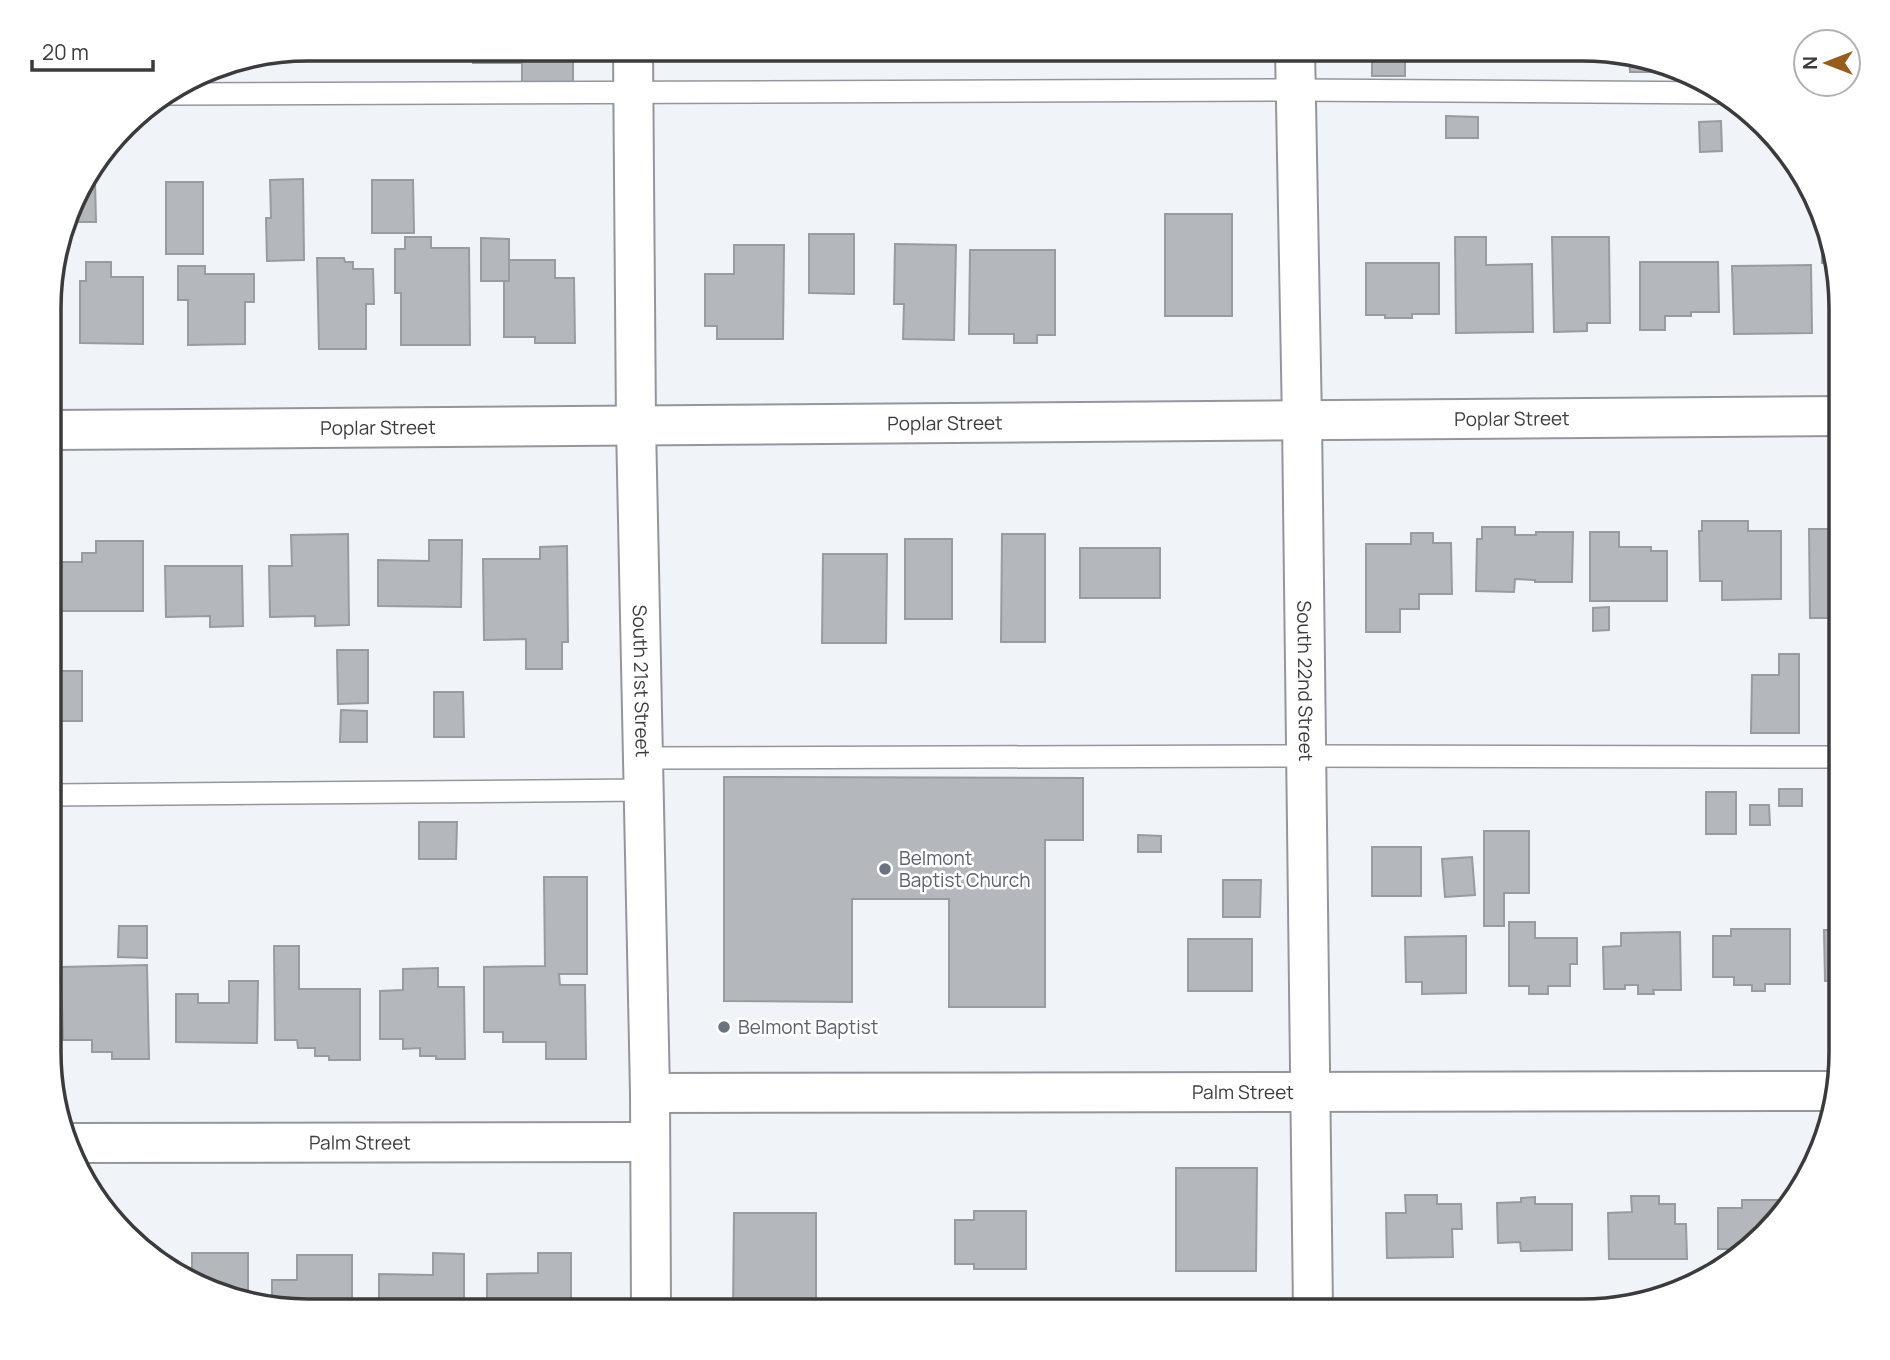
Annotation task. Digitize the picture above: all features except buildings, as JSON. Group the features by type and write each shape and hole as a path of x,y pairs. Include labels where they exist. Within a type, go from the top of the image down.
{"street":[{"name":"South 21st Street","path":"633,61 636,425 650,1093 651,1298"},
{"name":"South 22nd Street","path":"1295,62 1313,1299"},
{"name":"Poplar Street","path":"61,430 1828,416"},
{"name":"Palm Street","path":"650,1093 1826,1091"},
{"name":"Palm Street","path":"79,1143 650,1142"}],"lane":[{"path":"185,94 1296,90 1703,93"},
{"path":"62,795 643,774 1307,756 1829,757"}],"place":[{"name":"Belmont Baptist Church","path":"885,869"},
{"name":"Belmont Baptist","path":"724,1027"}]}
